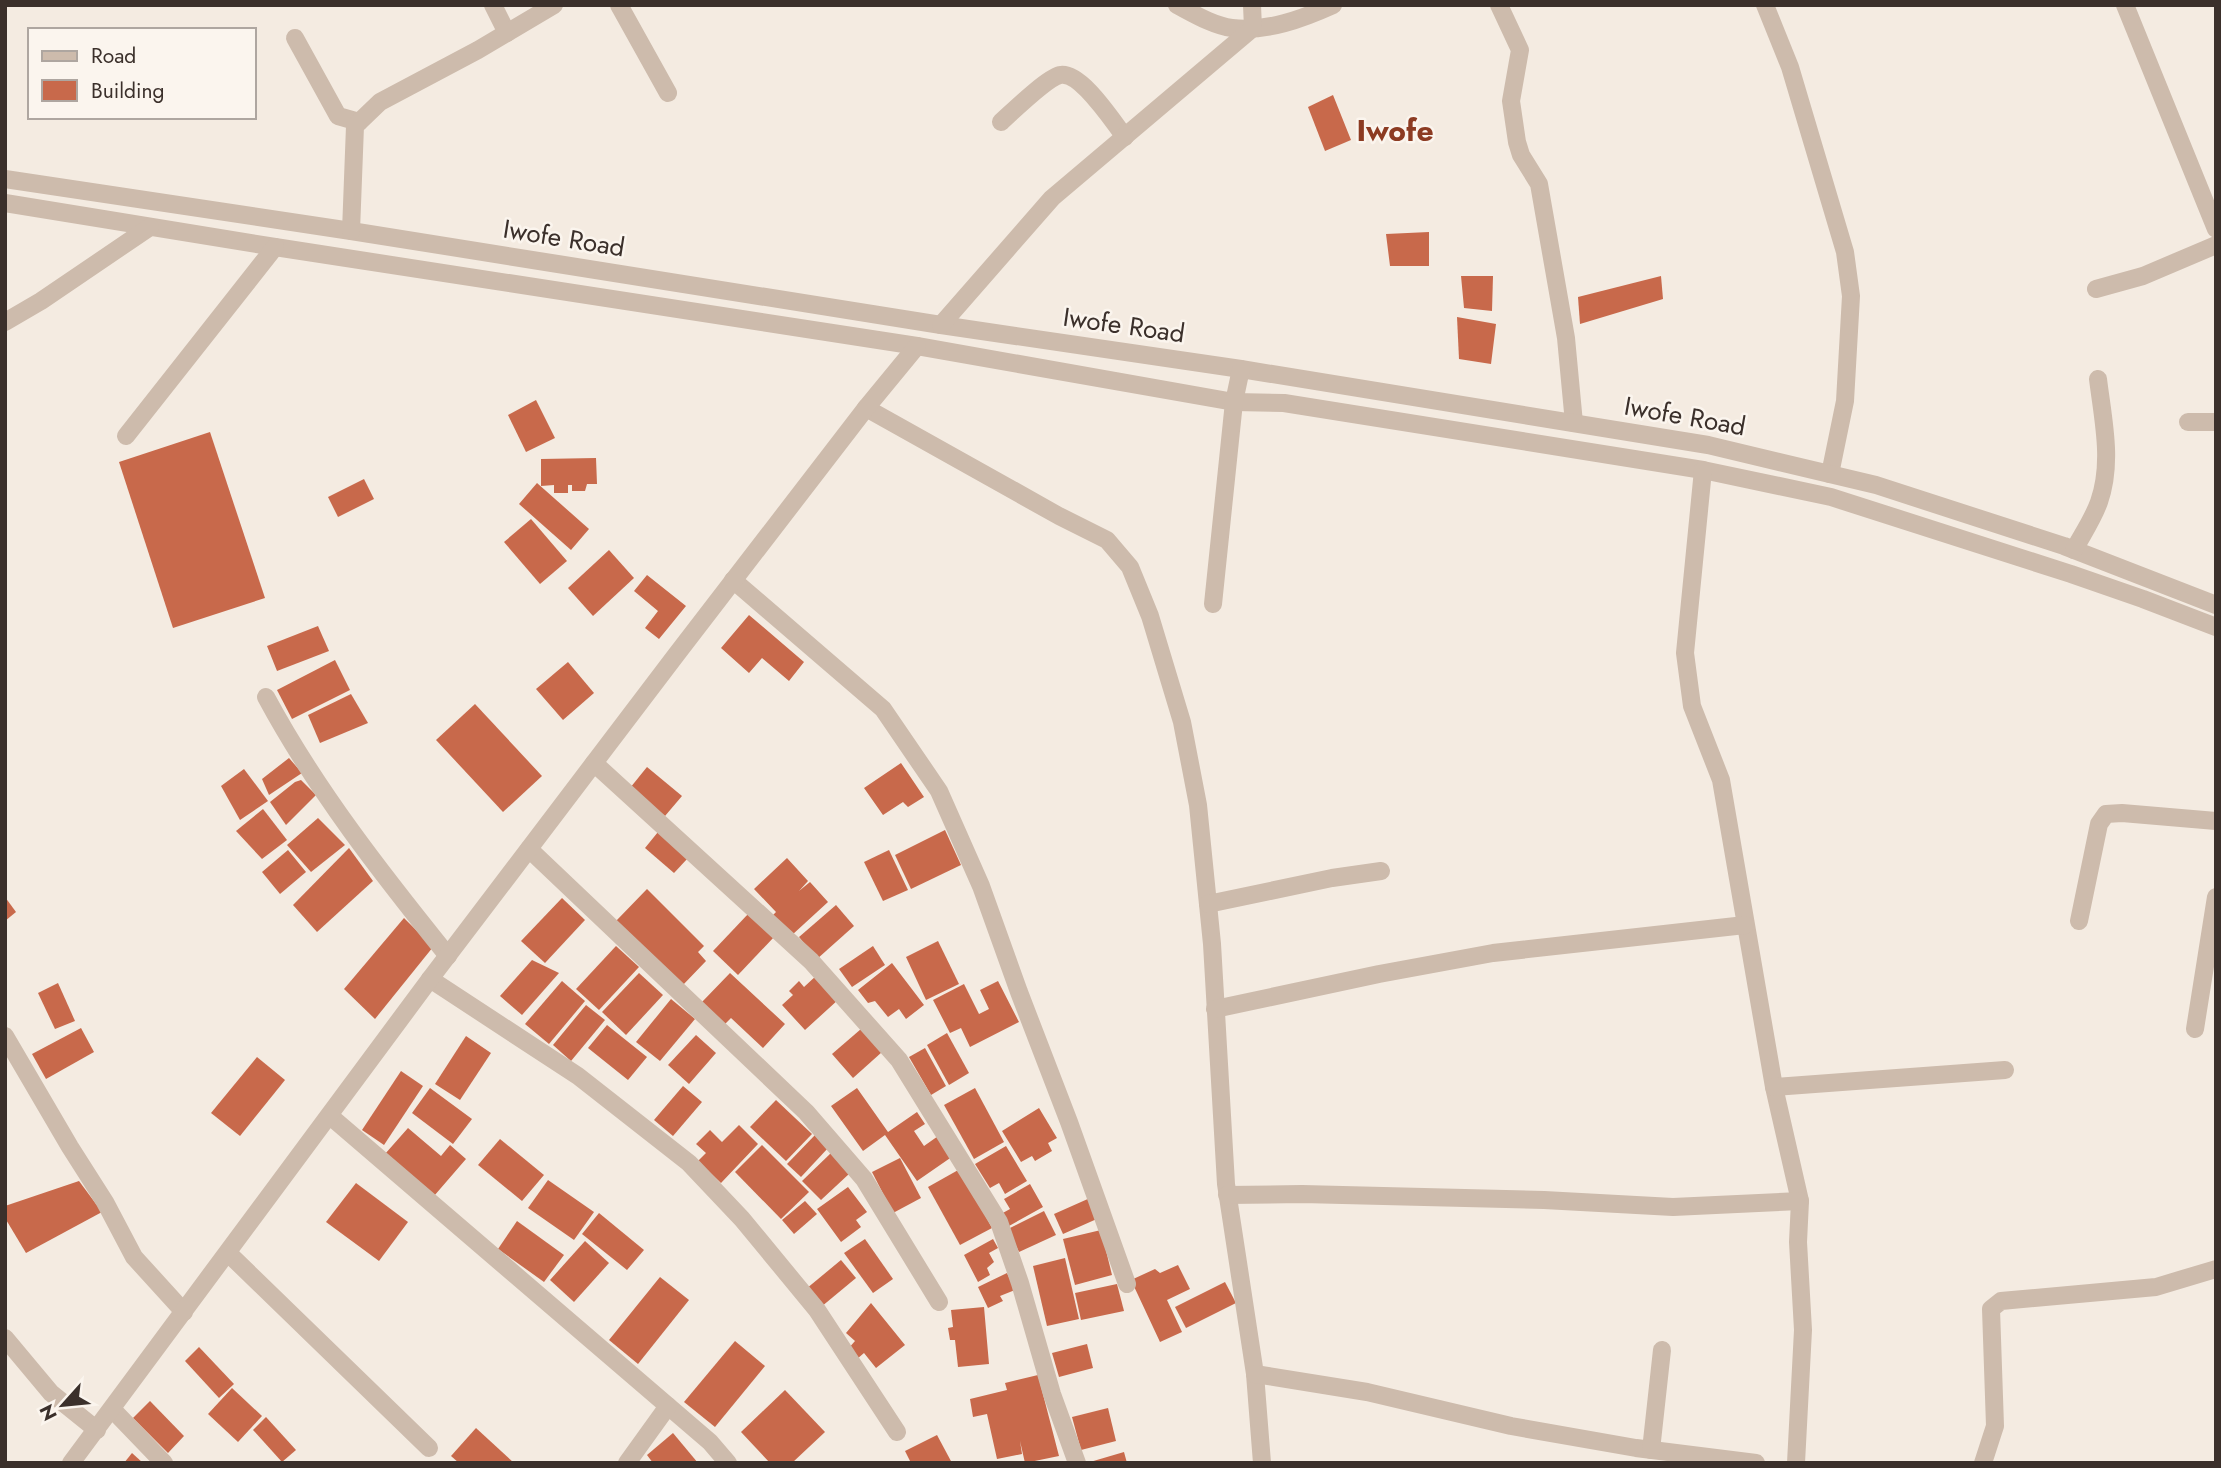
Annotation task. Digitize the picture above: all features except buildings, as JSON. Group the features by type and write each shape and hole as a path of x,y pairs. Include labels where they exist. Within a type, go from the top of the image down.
{"street":[{"path":"493,5 507,33"},
{"path":"351,231 355,126 380,102 554,5"},
{"path":"618,5 668,93"},
{"path":"1177,5 1199,17 1230,28 1262,28 1309,16 1333,5"},
{"path":"1252,5 1253,28"},
{"path":"1499,5 1520,50 1511,101 1521,155 1539,184 1566,338 1574,423"},
{"path":"1765,5 1790,67 1845,252 1851,296 1845,401 1830,474"},
{"path":"2127,6 2209,194 2216,229"},
{"path":"941,325 1052,198 1253,28"},
{"path":"295,38 338,116 359,122"},
{"path":"1001,122 1058,75 1070,75 1084,85 1125,137"},
{"name":"Iwofe Road","path":"5,179 1241,369 1708,445 1876,485 2074,550 2216,605"},
{"name":"Iwofe Road","path":"5,203 916,346 1234,402 1284,403 1703,470 1830,497 1866,508 2082,578 2216,628"},
{"path":"5,322 41,301 150,227"},
{"path":"2096,289 2143,276 2216,245"},
{"path":"126,436 275,247"},
{"path":"71,1463 430,979 733,580 916,346"},
{"path":"1213,604 1234,402 1241,369"},
{"path":"2074,550 2098,504 2104,483 2107,460 2098,379"},
{"path":"866,408 1107,540 1130,567 1150,615 1182,722 1198,804 1208,904 1227,1195 1255,1374 1262,1463"},
{"path":"2188,422 2216,422"},
{"path":"1703,470 1685,653 1692,706 1721,780 1774,1087 1800,1201 1798,1242 1802,1330 1796,1463"},
{"path":"733,580 883,709 939,791 981,886 1126,1284"},
{"path":"266,697 289,740 364,850 448,956"},
{"path":"594,763 811,961 899,1059 999,1222 1020,1283 1052,1394 1077,1463"},
{"path":"2079,921 2099,824 2106,814 2216,821"},
{"path":"529,849 806,1112 864,1179 939,1302"},
{"path":"1208,904 1332,878 1381,871"},
{"path":"2195,1029 2216,897"},
{"path":"1215,1009 1493,953 1745,925"},
{"path":"430,979 578,1076 689,1163 742,1219 817,1310 897,1432"},
{"path":"5,1036 105,1202 134,1257 184,1312"},
{"path":"1774,1087 2005,1070"},
{"path":"330,1116 710,1442 728,1463"},
{"path":"1227,1195 1544,1199 1674,1207 1800,1201"},
{"path":"228,1253 429,1448"},
{"path":"1983,1463 1995,1426 1991,1309 2001,1301 2156,1287 2216,1269"},
{"path":"5,1338 51,1393 97,1430"},
{"path":"1651,1450 1662,1350"},
{"path":"1255,1374 1367,1392 1511,1426 1651,1450 1756,1463"},
{"path":"627,1463 668,1406"},
{"path":"112,1409 164,1463"}],"district":[{"name":"Iwofe","path":"1395,130"}]}
